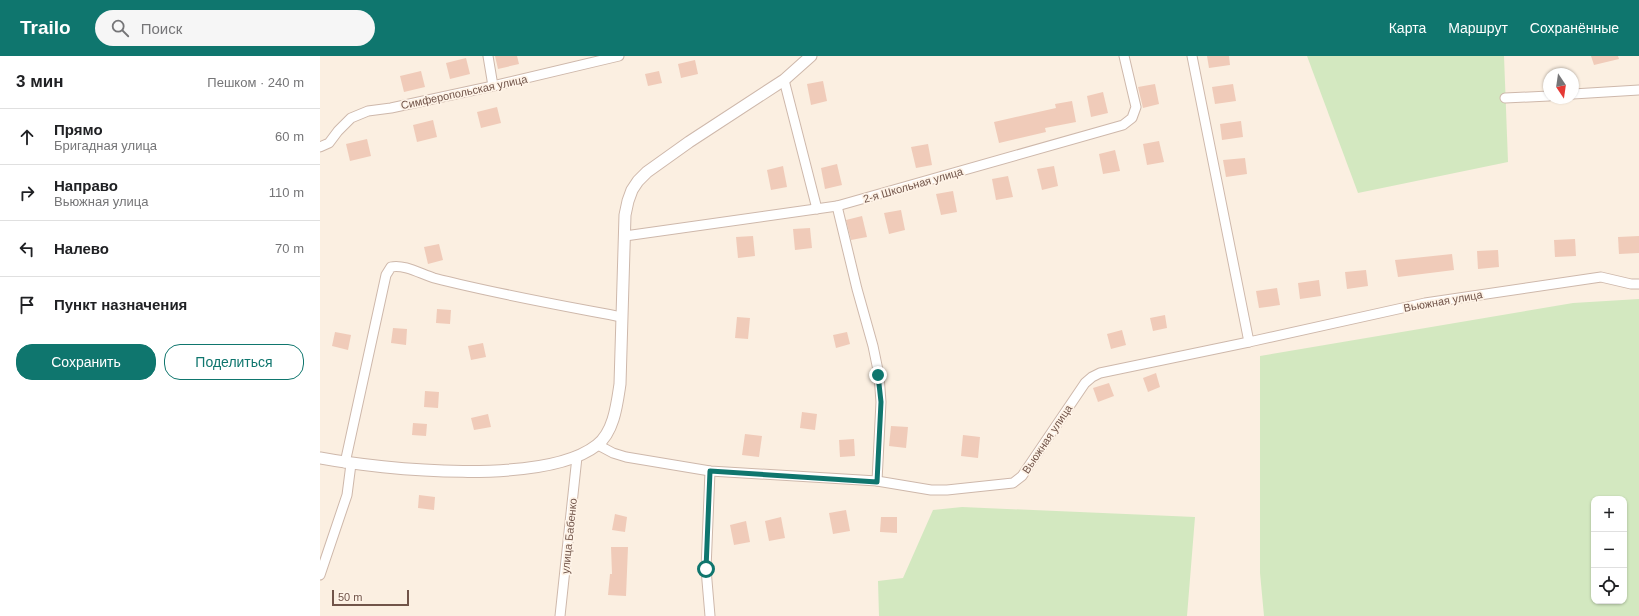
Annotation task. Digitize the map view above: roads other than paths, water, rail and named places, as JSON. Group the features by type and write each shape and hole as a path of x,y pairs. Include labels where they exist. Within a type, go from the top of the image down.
{"street":[{"path":"488,56 493,86"},
{"name":"Симферопольская улица","path":"320,146 329,143 352,118 368,110 391,108 493,86 619,56"},
{"path":"320,458 348,463 454,472 480,472 530,468 577,457 598,445 610,426 617,402 620,384 625,215 632,190 642,176 689,142 784,80 811,56"},
{"name":"2-я Школьная улица","path":"625,236 837,206 1123,125 1132,118 1136,107 1124,56"},
{"path":"1192,56 1248,342"},
{"path":"784,80 817,210"},
{"path":"1579,94 1639,90"},
{"path":"1505,98 1543,96"},
{"path":"837,206 857,289 873,346 878,375 881,402 877,482"},
{"path":"320,575 347,495 348,463 386,275 391,267 397,265 427,276 474,288 622,317"},
{"name":"Вьюжная улица","path":"598,445 626,457 710,471 877,482 931,490 947,490 1013,483 1022,476 1085,383 1100,373 1425,303 1601,277 1630,284 1639,284"},
{"name":"улица Бабенко","path":"560,616 577,457"},
{"path":"710,471 706,569 710,616"}]}
